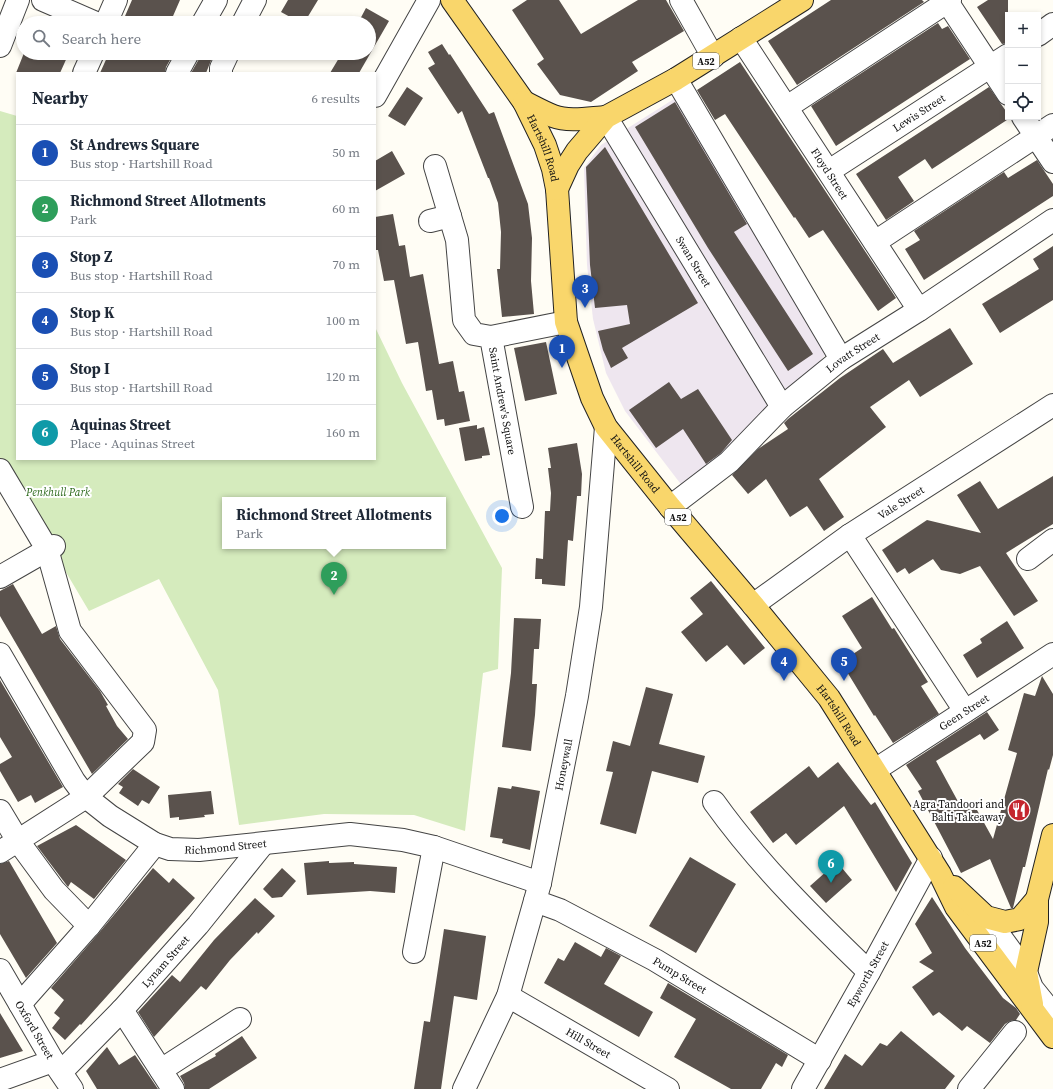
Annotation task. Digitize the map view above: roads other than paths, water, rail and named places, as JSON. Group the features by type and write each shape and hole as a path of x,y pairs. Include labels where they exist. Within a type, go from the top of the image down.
{"main road":[{"name":"Hartshill Road","path":"452,0 524,102 546,145 557,189 566,322 592,398 606,427 828,698 935,866 956,907 1043,1012"},
{"name":"A52","path":"524,102 554,116 563,118 582,119 606,116 676,79 802,0"},
{"name":"A52","path":"557,189 568,164 606,116"},
{"name":"A52","path":"1053,835 1037,899 1037,922 1026,972 1053,1037"},
{"name":"Hartshill Road","path":"935,866 986,917"},
{"name":"A52","path":"986,917 1005,922 1020,919 1037,899"}],"street":[{"path":"0,46 18,0"},
{"path":"43,0 80,16"},
{"path":"109,16 116,0"},
{"path":"208,16 216,0"},
{"path":"247,16 255,0"},
{"path":"376,94 428,0"},
{"path":"681,0 712,57"},
{"path":"788,107 948,0 999,61 1005,84"},
{"path":"1041,33 1053,24"},
{"name":"Floyd Street","path":"741,38 788,107 919,310"},
{"path":"84,72 90,60"},
{"path":"178,72 184,60"},
{"path":"221,72 225,60"},
{"name":"Lewis Street","path":"829,171 999,61"},
{"path":"676,79 841,359"},
{"name":"Swan Street","path":"606,116 782,407"},
{"path":"1028,120 1044,130 1053,162"},
{"path":"875,242 1044,130"},
{"name":"Saint Andrew's Square","path":"435,166 440,219 457,240 464,320 474,334 491,337 522,507"},
{"name":"Lovatt Street","path":"670,507 729,462 782,407 841,359 919,310 1053,220"},
{"path":"491,337 566,322"},
{"name":"Vale Street","path":"753,605 850,535 1053,405"},
{"name":"Honeywall","path":"464,1089 508,996 538,892 577,696 592,607 606,427"},
{"path":"0,470 51,548 70,631 145,730 143,742 86,797 9,847"},
{"path":"850,535 965,711"},
{"path":"1028,559 1053,540"},
{"path":"0,577 51,548"},
{"name":"Richmond Street","path":"0,654 74,781 86,797 110,816 155,844 170,849 199,850 350,834 403,840 434,847 538,892"},
{"name":"Geen Street","path":"875,770 1053,654"},
{"path":"714,802 726,819 779,882 869,972"},
{"path":"0,811 9,847 89,926"},
{"path":"20,1004 89,926 155,844"},
{"name":"Lynam Street","path":"62,1074 198,925 263,844"},
{"path":"414,952 434,847"},
{"name":"Epworth Street","path":"803,1089 869,972 935,866"},
{"name":"Pump Street","path":"538,892 560,910 655,960 820,1060"},
{"path":"986,917 1026,972"},
{"name":"Oxford Street","path":"0,970 62,1074"},
{"name":"Hill Street","path":"508,996 647,1083 668,1089"},
{"path":"122,1010 173,1089"},
{"path":"161,1070 240,1019"},
{"path":"969,1089 1015,1032"},
{"path":"0,1080 62,1074"}],"place":[{"name":"Stop Z","path":"585,308"},
{"name":"St Andrews Square","path":"562,368"},
{"name":"Richmond Street Allotments","path":"334,595"},
{"name":"Stop K","path":"784,681"},
{"name":"Stop I","path":"844,681"},
{"name":"Agra Tandoori and Balti Takeaway","path":"1019,810"},
{"name":"Aquinas Street","path":"831,883"}],"park label":[{"name":"Penkhull Park","path":"58,492"}]}
